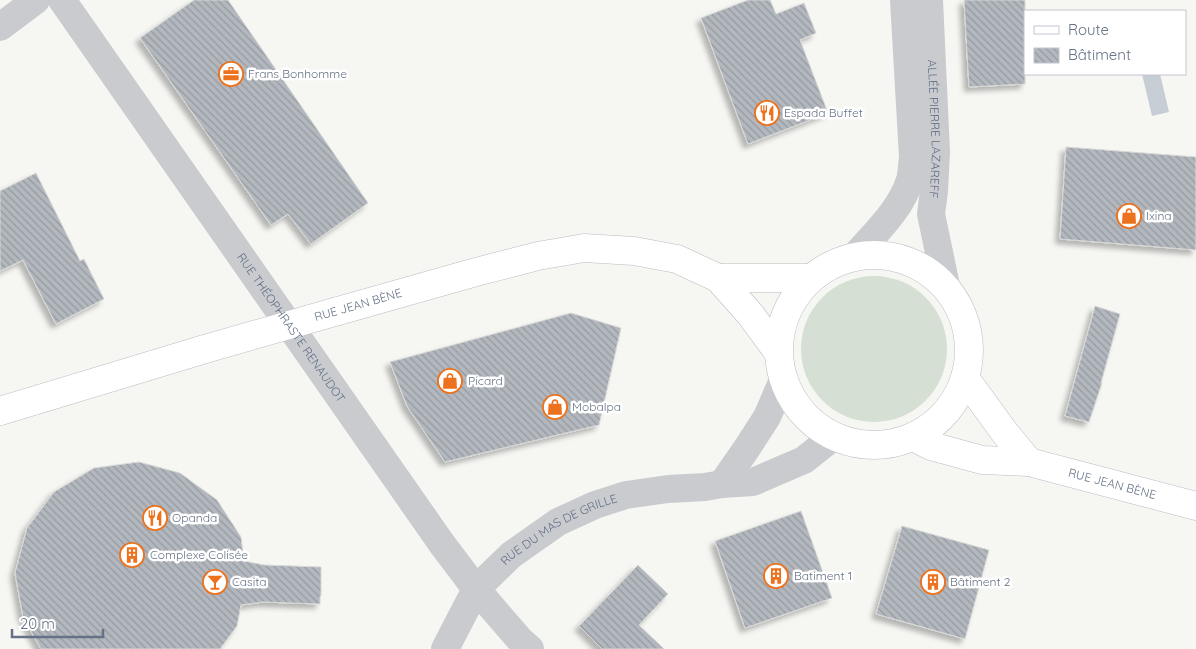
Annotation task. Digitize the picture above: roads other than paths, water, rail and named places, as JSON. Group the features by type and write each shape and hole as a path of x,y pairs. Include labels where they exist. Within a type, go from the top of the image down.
{"main road":[{"name":"RUE JEAN BÈNE","path":"0,411 205,349 476,272 538,256 584,248 634,251 677,259 718,278 750,314 778,352"},
{"path":"856,255 889,255 920,266 946,286 959,307 968,330 969,354 965,378 959,393 950,407 940,419 927,429 913,437 894,443 873,445 853,443 834,436 817,426 791,398 780,366 778,352 780,331 786,311 796,293 810,278 824,268 856,255"},
{"name":"RUE JEAN BÈNE","path":"718,278 810,278"},
{"path":"965,378 1005,433 1029,462"},
{"name":"RUE JEAN BÈNE","path":"913,437 931,446 982,460 1029,462 1196,506"}],"street":[{"path":"0,27 36,0"},
{"name":"RUE THÉOPHRASTE RENAUDOT","path":"62,0 442,544 476,589 530,649"},
{"name":"ALLÉE PIERRE LAZAREFF","path":"904,0 921,93 936,152 935,186 931,214 946,286"},
{"name":"ALLÉE PIERRE LAZAREFF","path":"856,255 891,215 905,194 911,178 929,0"},
{"path":"722,484 767,416 784,380"},
{"name":"RUE DU MAS DE GRILLE","path":"445,649 476,589 511,556 558,522 595,505 634,494 668,489 754,482 804,460 834,436"}],"place":[{"name":"Frans Bonhomme","path":"231,74"},
{"name":"Espada Buffet","path":"767,113"},
{"name":"Ixina","path":"1129,216"},
{"name":"Picard","path":"450,381"},
{"name":"Mobalpa","path":"555,407"},
{"name":"Opanda","path":"155,518"},
{"name":"Complexe Colisée","path":"132,555"},
{"name":"Batiment 1","path":"776,576"},
{"name":"Casita","path":"215,582"},
{"name":"Bâtiment 2","path":"933,582"}]}
